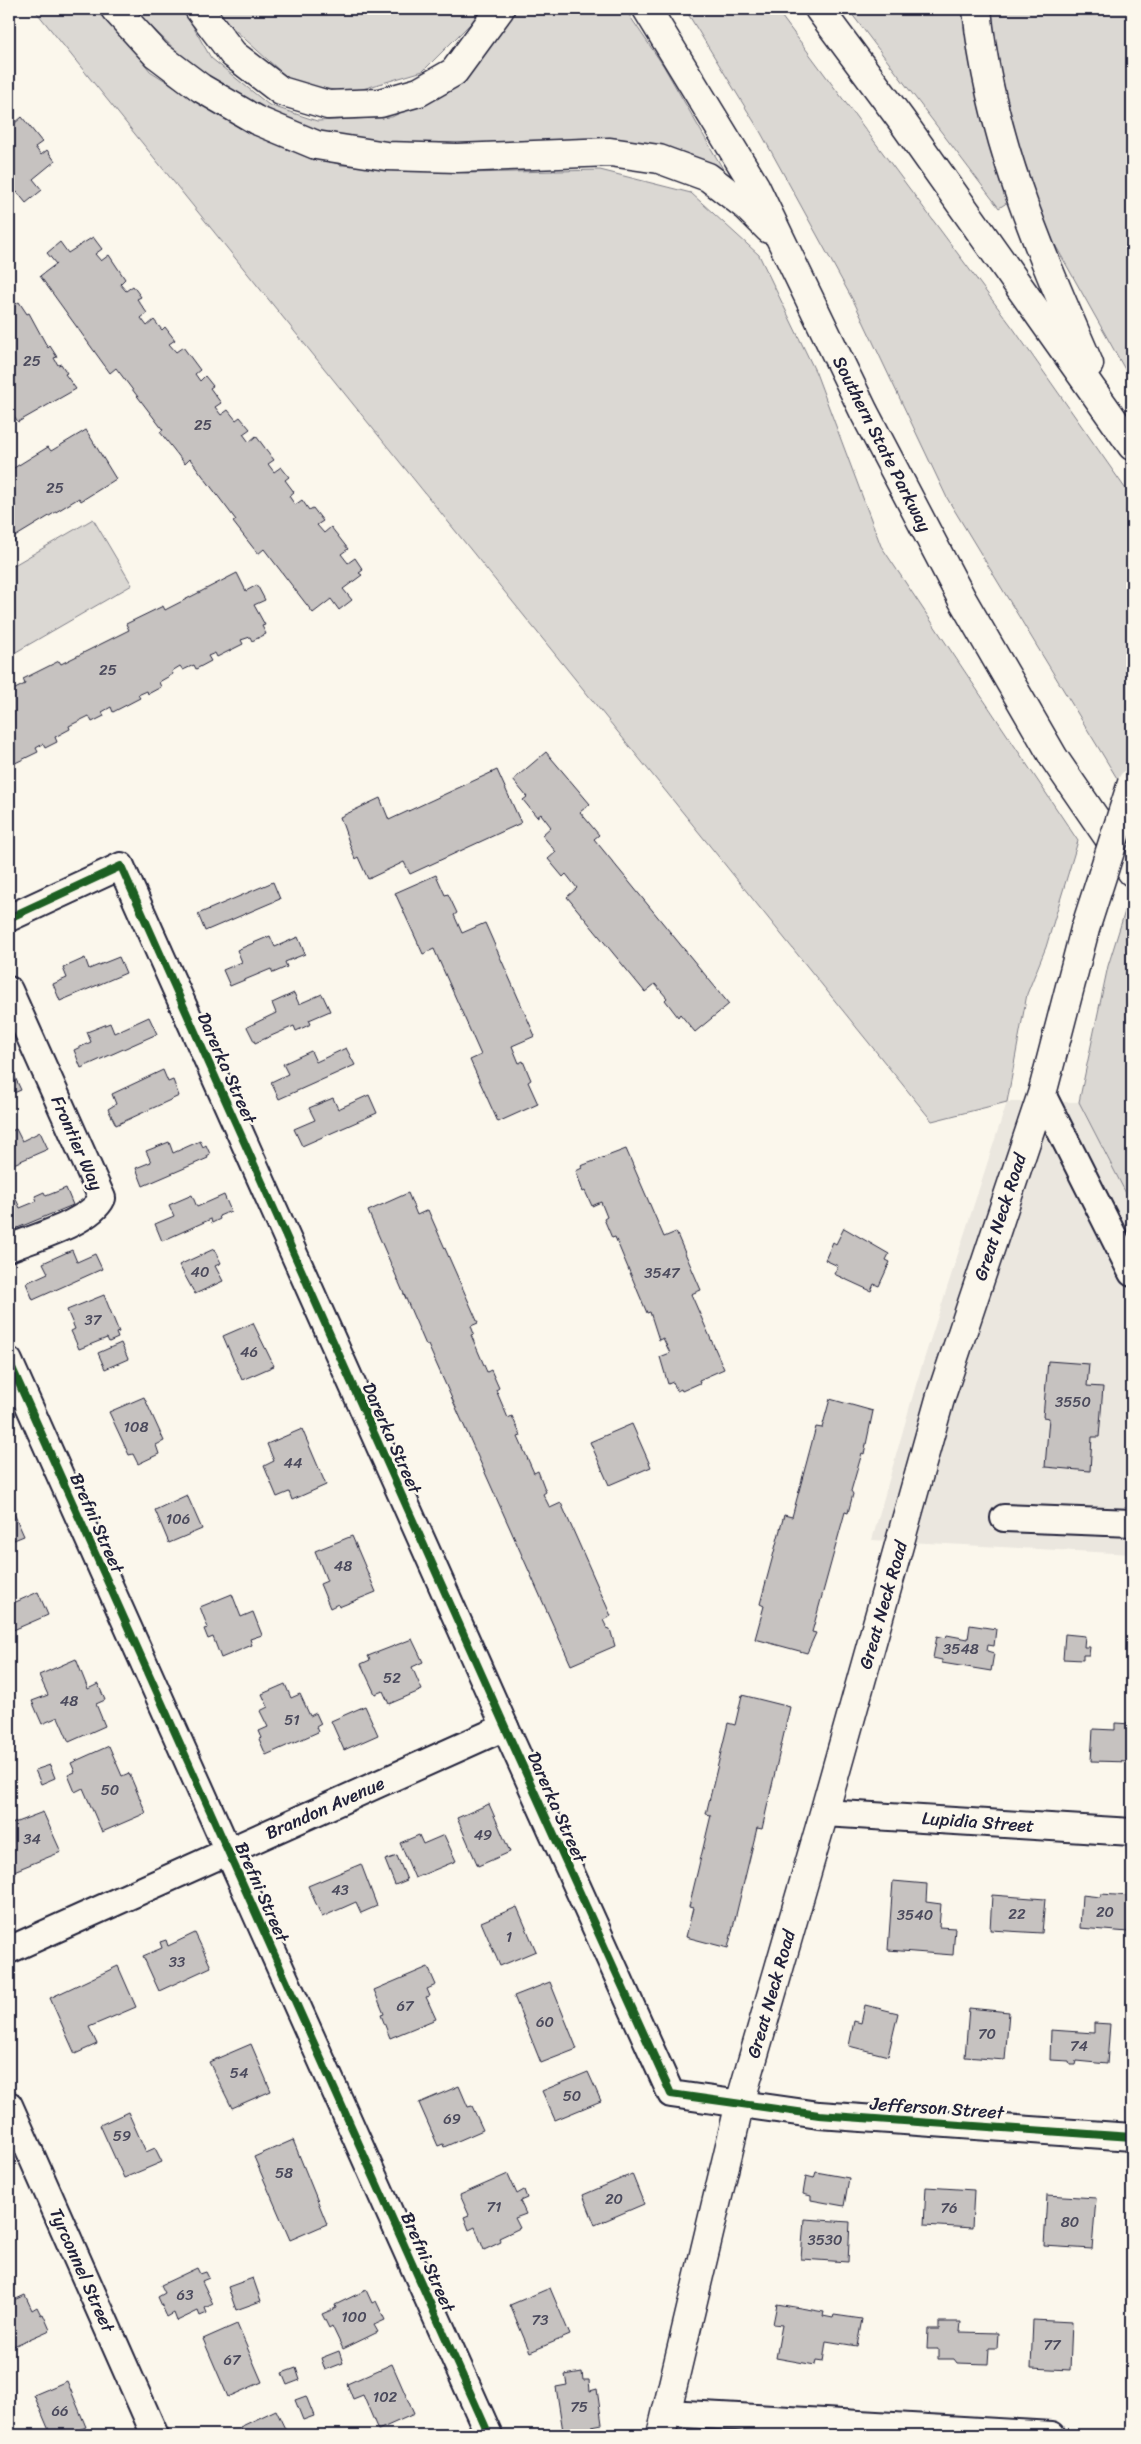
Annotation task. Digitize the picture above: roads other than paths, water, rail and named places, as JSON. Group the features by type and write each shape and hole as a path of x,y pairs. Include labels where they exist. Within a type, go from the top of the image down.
{"main road":[{"path":"115,9 156,54 201,88 256,120 316,145 386,156 457,158 610,152 659,160 708,177 747,207 782,241"},
{"path":"199,9 233,54 280,91 328,105 380,103 419,92 454,72 500,9"},
{"name":"Southern State Parkway","path":"647,9 755,186 864,412 962,599 1054,758 1132,872"},
{"path":"819,9 1132,446"},
{"path":"977,9 987,82 1000,137 1016,189 1036,242 1109,412"},
{"name":"Great Neck Road","path":"664,2424 740,2103 824,1813 940,1399 1042,1094 1075,958 1132,782"}],"street":[{"name":"Darerka Street","path":"9,918 121,866 504,1727 671,2094 740,2103"},
{"name":"Frontier Way","path":"9,990 102,1198 98,1207 75,1221 9,1248"},
{"path":"1042,1094 1132,1273"},
{"name":"Brefni Street","path":"9,1361 489,2435"},
{"path":"1004,1518 1132,1523"},
{"name":"Brandon Avenue","path":"9,1950 504,1727"},
{"name":"Lupidia Street","path":"824,1813 1132,1832"},
{"name":"Jefferson Street","path":"740,2103 819,2115 1132,2137"},
{"name":"Tyrconnel Street","path":"9,2105 155,2435"},
{"path":"664,2424 1052,2435"}]}
